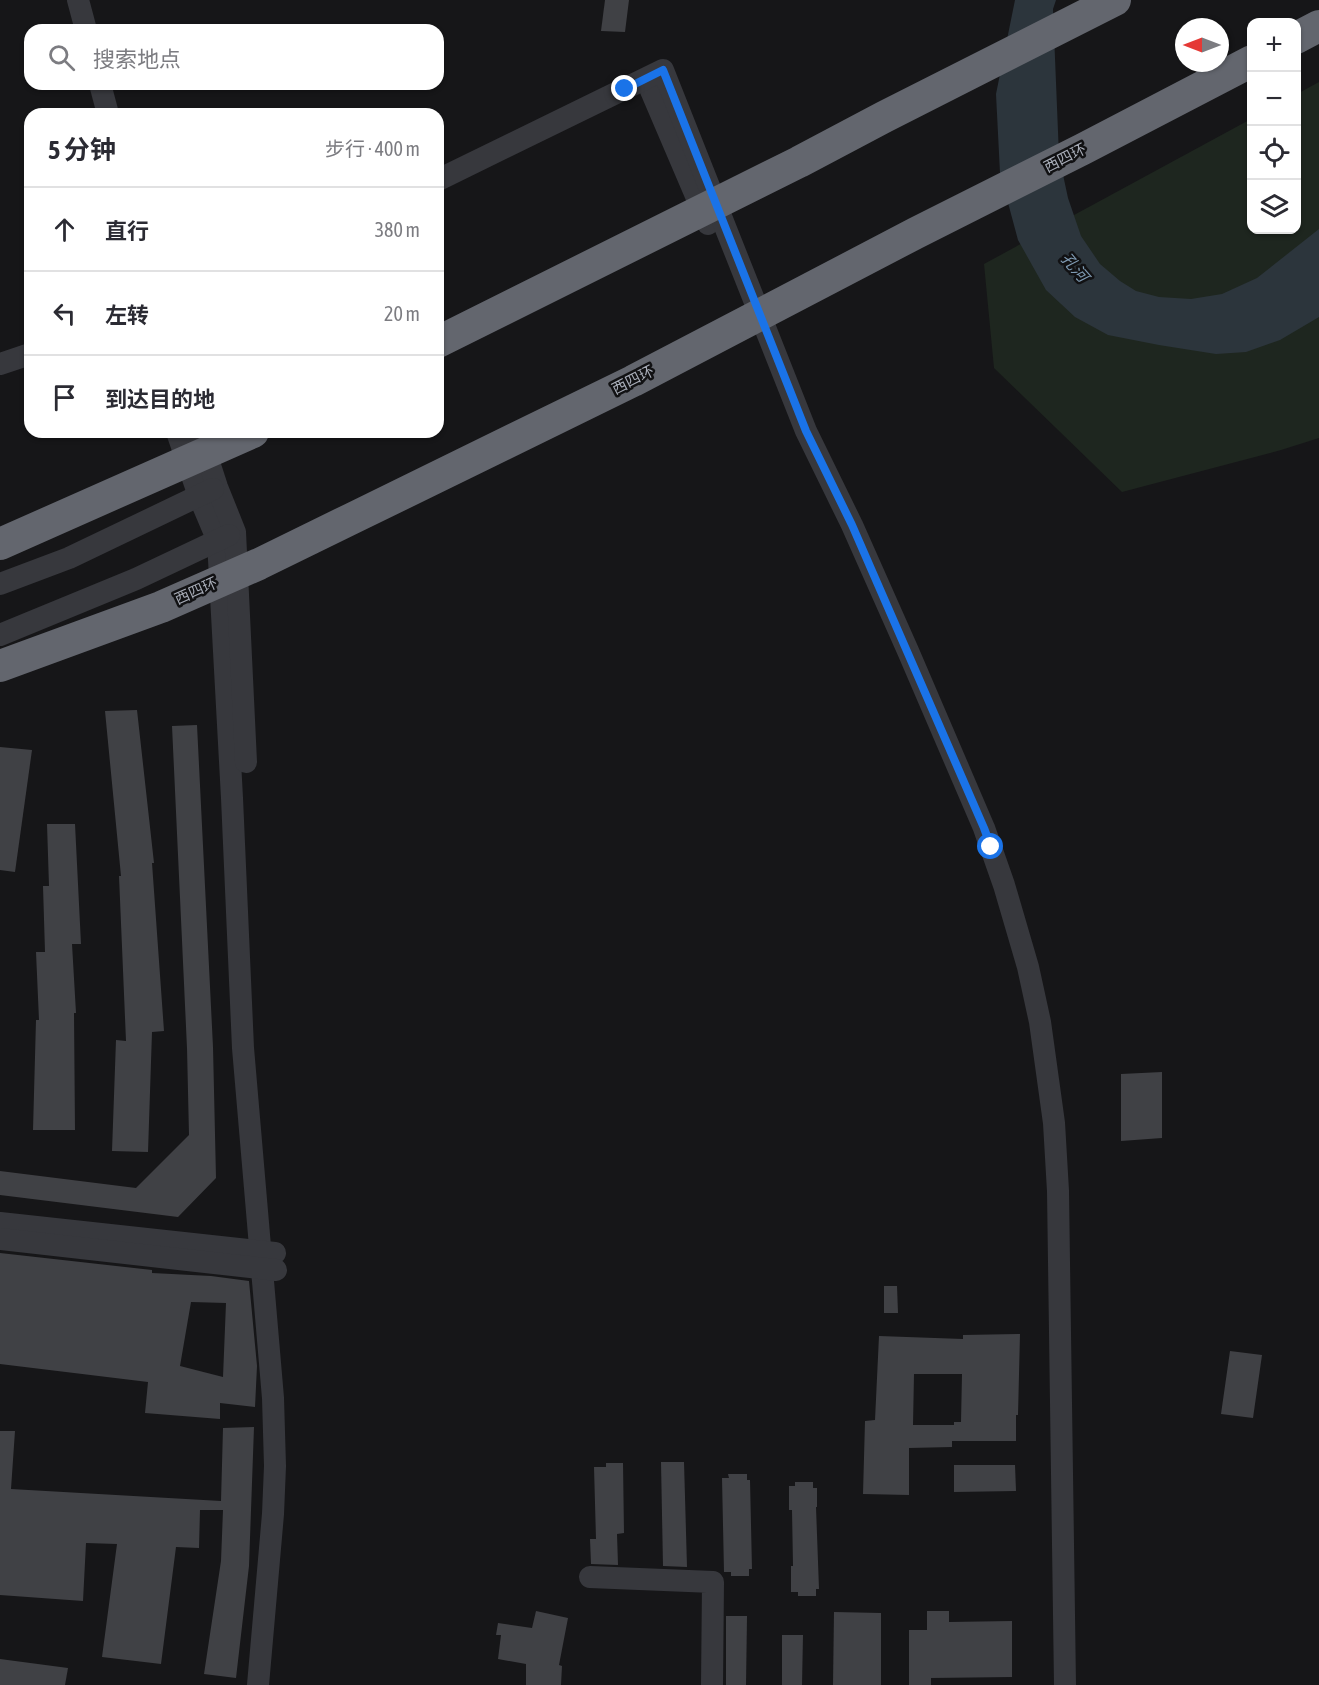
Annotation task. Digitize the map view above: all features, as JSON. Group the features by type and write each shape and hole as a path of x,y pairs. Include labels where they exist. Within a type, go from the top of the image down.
{"highway":[{"path":"444,339 799,162 1115,0"},
{"path":"1301,35 1319,26"},
{"name":"西四环","path":"0,666 161,607 259,564 633,381 905,238 1083,149 1247,63"},
{"path":"0,544 239,438"}],"street":[{"path":"78,0 84,24"},
{"path":"444,177 654,75"},
{"path":"654,75 834,520 970,833 1014,970 1033,1071 1040,1124 1044,1191 1051,1685"},
{"path":"654,75 806,431 852,525 984,828 1004,885 1028,967 1049,1080 1058,1191 1065,1685"},
{"path":"102,90 106,108"},
{"path":"0,364 24,356"},
{"path":"180,438 208,491 226,536 269,1261 273,1398 272,1536 258,1685"},
{"path":"200,438 208,491"},
{"path":"0,584 69,558 208,491"},
{"path":"0,635 136,579 226,536"},
{"path":"0,1223 269,1261"},
{"path":"0,1239 269,1261"},
{"path":"269,1261 288,1397 290,1466 287,1537 273,1685"},
{"path":"590,1577 713,1582 712,1685"}],"shaded area":[{"path":"1319,82 1319,438 1122,492 994,368 984,264 1247,121 1247,234 1301,234 1301,92"}],"water":[{"name":"孔河","path":"1015,0 1056,0 1053,9 1059,156 1068,198 1081,236 1100,264 1136,291 1159,297 1191,299 1222,294 1257,278 1319,229 1319,317 1280,340 1246,352 1216,354 1108,335 1075,317 1046,290 1018,240 1000,173 996,94"}],"building":[{"path":"605,0 629,0 625,32 601,31"},
{"path":"137,710 154,863 152,863 164,1031 152,1032 148,1152 112,1151 116,1040 126,1041 119,876 121,876 105,711"},
{"path":"197,725 213,1047 216,1178 178,1217 0,1195 0,1171 136,1188 189,1135 172,726"},
{"path":"0,747 32,750 15,872 0,870"},
{"path":"47,824 75,824 81,944 72,944 76,1013 74,1013 75,1130 33,1130 36,1020 39,1020 36,952 45,952 43,886 49,886"},
{"path":"1162,1072 1162,1138 1121,1141 1121,1074"},
{"path":"0,1253 152,1270 152,1273 211,1276 249,1281 257,1366 255,1407 220,1403 220,1419 145,1413 148,1382 0,1364","holes":["191,1302 226,1303 223,1377 180,1366"]},
{"path":"884,1286 897,1286 898,1313 884,1313"},
{"path":"1020,1334 1016,1441 952,1441 952,1447 909,1448 909,1495 863,1494 865,1421 875,1420 879,1336 963,1339 963,1335","holes":["914,1374 962,1374 961,1422 954,1422 954,1425 913,1425"]},
{"path":"1230,1351 1262,1355 1253,1418 1221,1414"},
{"path":"254,1427 249,1566 236,1678 204,1674 221,1561 223,1510 200,1510 199,1548 176,1547 161,1664 102,1657 117,1544 86,1543 83,1601 0,1595 0,1431 15,1431 11,1489 221,1501 223,1428"},
{"path":"661,1462 684,1462 687,1567 663,1566"},
{"path":"606,1463 623,1463 624,1533 617,1534 618,1565 591,1564 590,1539 596,1539 594,1467 606,1467"},
{"path":"954,1465 1015,1465 1016,1491 954,1492"},
{"path":"728,1474 747,1474 747,1480 750,1480 752,1569 749,1569 749,1576 731,1576 731,1572 724,1572 722,1478 729,1478"},
{"path":"795,1482 813,1482 813,1488 817,1488 819,1589 816,1589 816,1596 798,1596 798,1592 791,1592 792,1510 789,1510 789,1486 795,1486"},
{"path":"536,1611 568,1618 559,1665 562,1666 561,1685 526,1685 526,1664 498,1659 501,1635 496,1635 498,1623 532,1628"},
{"path":"927,1611 949,1611 949,1622 1012,1621 1012,1677 931,1678 931,1685 909,1685 909,1630 927,1630"},
{"path":"834,1612 881,1613 881,1685 833,1685"},
{"path":"726,1616 747,1616 746,1685 726,1685"},
{"path":"782,1635 803,1635 802,1685 782,1685"},
{"path":"0,1659 68,1668 65,1685 0,1685"}],"route":[{"path":"625,89 663,70 806,431 852,525 991,847"}]}
